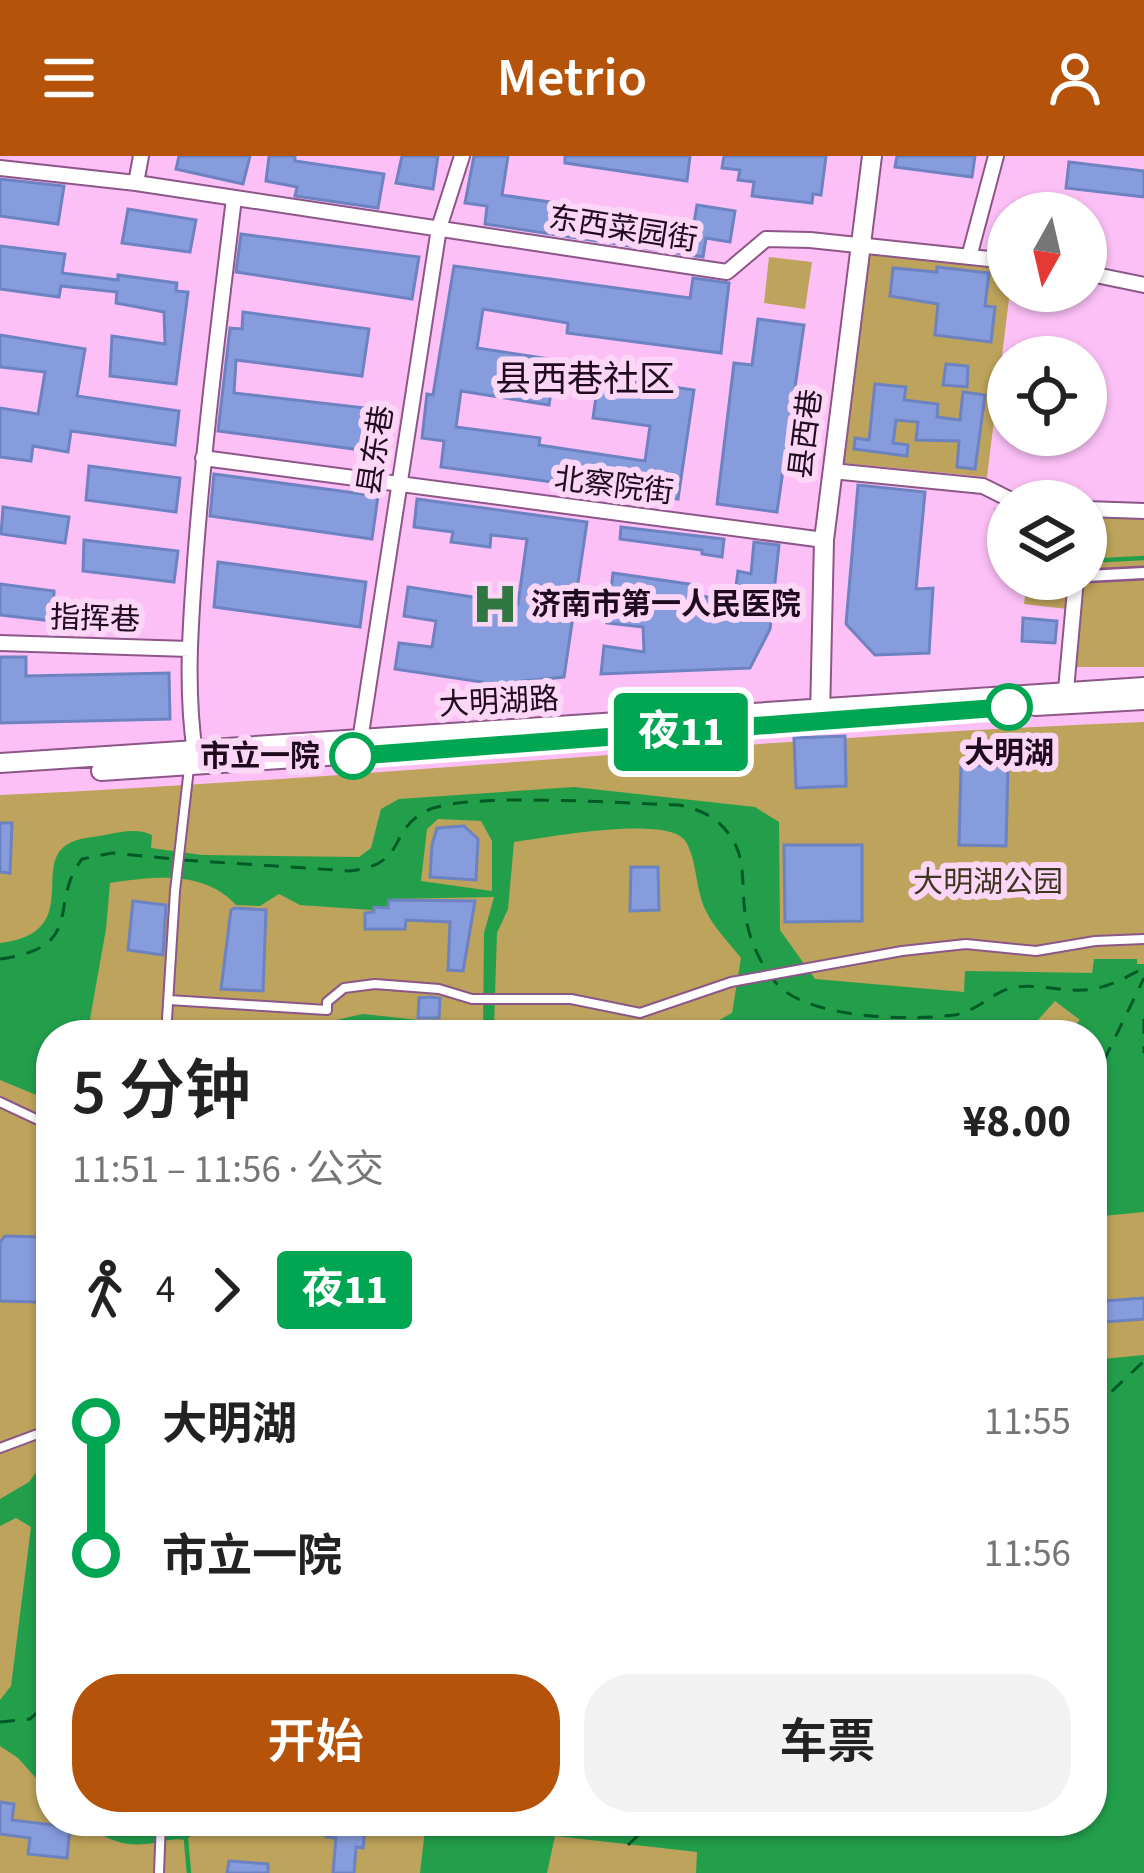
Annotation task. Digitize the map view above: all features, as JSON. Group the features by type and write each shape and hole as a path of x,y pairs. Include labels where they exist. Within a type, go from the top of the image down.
{"main road":[{"name":"县西巷","path":"820,715 824,540 872,156"},
{"name":"大明湖路","path":"820,715 1066,690 1144,687"},
{"name":"大明湖路","path":"0,776 820,715 1144,700"},
{"name":"大明湖路","path":"0,764 192,759"}],"street":[{"path":"136,183 141,156"},
{"name":"县东巷","path":"359,748 439,228 462,156"},
{"path":"969,257 996,156"},
{"name":"东西菜园街","path":"0,168 136,183 727,272 766,239 810,239 987,259"},
{"path":"192,759 189,649 203,458 234,199"},
{"path":"1107,278 1144,286"},
{"name":"北察院街","path":"203,458 824,540"},
{"path":"832,471 987,488"},
{"path":"1107,510 1144,511"},
{"path":"1107,575 1144,573"},
{"path":"1066,690 1074,600"},
{"name":"指挥巷","path":"0,643 189,649"}],"lane":[{"path":"167,1020 175,891 192,759"},
{"path":"169,1000 327,1010 327,1001 344,988 375,984 439,989 475,999 571,999 640,1012 731,982 966,944 1036,951 1095,940 1144,939"},
{"path":"0,1102 36,1119"},
{"path":"0,1448 36,1434"},
{"path":"158,1873 160,1836"}],"green space":[{"path":"864,252 987,267 987,312 1007,312 1004,336 987,336 987,477 842,463"},
{"path":"769,257 812,262 805,309 764,303"},
{"path":"1107,510 1144,511 1144,667 1070,667 1075,600 1107,600"},
{"path":"1024,600 1069,600 1068,609 1024,604"},
{"name":"大明湖公园","path":"1144,722 1144,1873 0,1873 0,795"}],"shaded area":[{"path":"574,787 755,807 779,822 780,930 815,979 964,992 965,971 1092,973 1094,959 1137,959 1137,964 1144,964 1144,1212 1107,1216 1107,1020 1080,1020 1055,1001 1038,1020 719,1020 732,1013 741,958 707,913 686,842 657,830 606,830 514,842 508,909 497,933 494,1020 483,1020 484,933 494,897 389,899 387,906 372,910 300,905 279,894 260,906 236,905 209,886 177,878 110,883 92,1020 36,1020 36,1095 0,1080 0,943 26,937 41,926 49,913 58,854 68,844 135,831 152,835 151,848 202,855 359,857 371,848 381,809 399,799","holes":["438,819 481,821 492,841 492,891 421,881 427,829"]},
{"path":"363,1014 418,1020 336,1020"},
{"path":"1144,1355 1144,1873 696,1873 697,1852 555,1836 1107,1836 1107,1359"},
{"path":"36,1472 36,1778 0,1746 0,1700 11,1686 31,1527 16,1518 0,1526 0,1499"},
{"path":"105,1836 190,1836 135,1844"},
{"path":"424,1836 555,1836 547,1873 420,1873"}],"building":[{"path":"179,156 250,156 243,184 176,169"},
{"path":"269,156 295,156 295,161 384,174 378,208 295,196 297,187 266,181"},
{"path":"402,156 438,156 433,189 396,183"},
{"path":"474,156 508,156 502,195 694,223 697,205 735,211 730,242 706,238 703,257 485,224 487,206 465,203"},
{"path":"565,156 690,156 687,181 565,163"},
{"path":"724,156 826,156 821,195 813,194 812,203 752,196 754,182 738,180 740,170 722,168"},
{"path":"897,156 975,156 972,177 895,167"},
{"path":"1069,162 1144,171 1144,197 1066,188"},
{"path":"0,179 64,186 58,224 0,216"},
{"path":"128,209 196,220 190,252 122,243"},
{"path":"241,234 419,257 412,299 236,272"},
{"path":"0,246 65,254 62,273 177,283 176,291 188,292 176,384 110,376 112,336 165,344 164,312 116,303 117,292 61,286 59,297 0,289"},
{"path":"454,266 690,298 693,278 729,283 721,353 567,333 568,323 483,309 477,348 556,360 549,405 461,391 456,427 540,438 539,445 645,461 650,426 593,418 599,376 694,390 678,499 441,467 444,441 422,438"},
{"path":"937,267 987,273 985,306 987,312 994,312 987,342 935,335 938,304 890,296 893,268 937,272"},
{"path":"243,312 369,329 362,376 236,360 234,393 391,411 384,453 218,431 230,328 242,329"},
{"path":"758,319 804,325 777,512 717,504 734,363 752,365"},
{"path":"0,335 85,349 77,396 179,411 175,445 71,431 68,452 33,446 31,461 0,457 0,408 38,414 45,372 0,367"},
{"path":"946,364 968,366 967,387 943,385"},
{"path":"875,384 906,387 904,400 938,404 937,417 960,420 963,392 985,395 975,469 957,467 959,441 916,440 918,422 896,420 893,443 908,445 907,456 854,449 855,438 869,440"},
{"path":"89,466 180,478 176,512 86,500"},
{"path":"214,474 378,496 372,539 210,516"},
{"path":"858,485 925,492 916,589 933,588 929,653 875,655 846,624"},
{"path":"417,499 587,522 564,677 493,684 492,689 482,688 482,682 395,669 399,643 432,647 436,621 404,616 408,587 518,604 527,539 491,535 490,547 451,542 453,532 414,527"},
{"path":"3,507 69,517 65,543 1,534"},
{"path":"621,527 724,539 722,557 620,539"},
{"path":"84,540 178,551 174,582 83,571"},
{"path":"754,542 779,545 770,629 750,668 601,674 604,646 644,652 643,627 607,623 613,573 696,585 694,595 734,601 738,571 751,574"},
{"path":"218,562 366,582 360,627 214,607"},
{"path":"0,584 54,591 53,621 0,615"},
{"path":"1023,618 1057,621 1055,643 1022,641"},
{"path":"0,657 26,657 26,676 169,673 170,719 0,723"},
{"path":"845,736 846,786 796,788 794,738"},
{"path":"1008,765 1006,846 959,845 961,766"},
{"path":"0,823 12,823 10,873 0,872"},
{"path":"464,826 478,839 476,880 430,877 437,828"},
{"path":"784,845 862,845 862,921 785,922"},
{"path":"631,867 658,867 659,910 630,911"},
{"path":"389,900 475,901 463,971 448,970 450,922 406,920 405,929 365,929 365,913 374,912 374,907 388,908"},
{"path":"133,901 166,905 163,955 128,950"},
{"path":"231,910 266,910 263,991 221,989"},
{"path":"419,998 440,998 439,1018 418,1018"},
{"path":"5,1236 36,1237 36,1302 0,1301 0,1242"},
{"path":"1144,1298 1144,1319 1107,1322 1107,1301"},
{"path":"0,1802 14,1804 12,1820 36,1823 36,1836 69,1836 67,1858 28,1854 30,1838 0,1834"},
{"path":"364,1836 363,1848 356,1847 354,1873 333,1873 336,1838 326,1837"},
{"path":"229,1861 268,1864 268,1873 227,1873"}],"waterway":[{"path":"1107,560 1144,558"},
{"path":"186,1840 189,1873"}],"ferry route":[{"path":"183,860 350,871 381,862 414,819 446,805 510,800 679,805 713,818 731,837 741,863 746,918 757,953 777,984 812,1004 861,1015 954,1015 1011,988 1093,989 1144,968"},
{"path":"0,959 45,945 55,934 72,876 82,859 112,853 174,859"},
{"path":"1107,1054 1144,978"},
{"path":"1144,1019 1144,1053"},
{"path":"1107,1396 1144,1361"},
{"path":"0,1722 30,1719 36,1714"},
{"path":"628,1845 637,1836"}],"bus line":[{"name":"夜11","path":"353,756 1009,707"}],"place":[{"name":"济南市第一人民医院","path":"495,604"},
{"name":"大明湖","path":"1009,707"},
{"name":"市立一院","path":"353,756"}],"district":[{"name":"县西巷社区","path":"585,379"}]}
